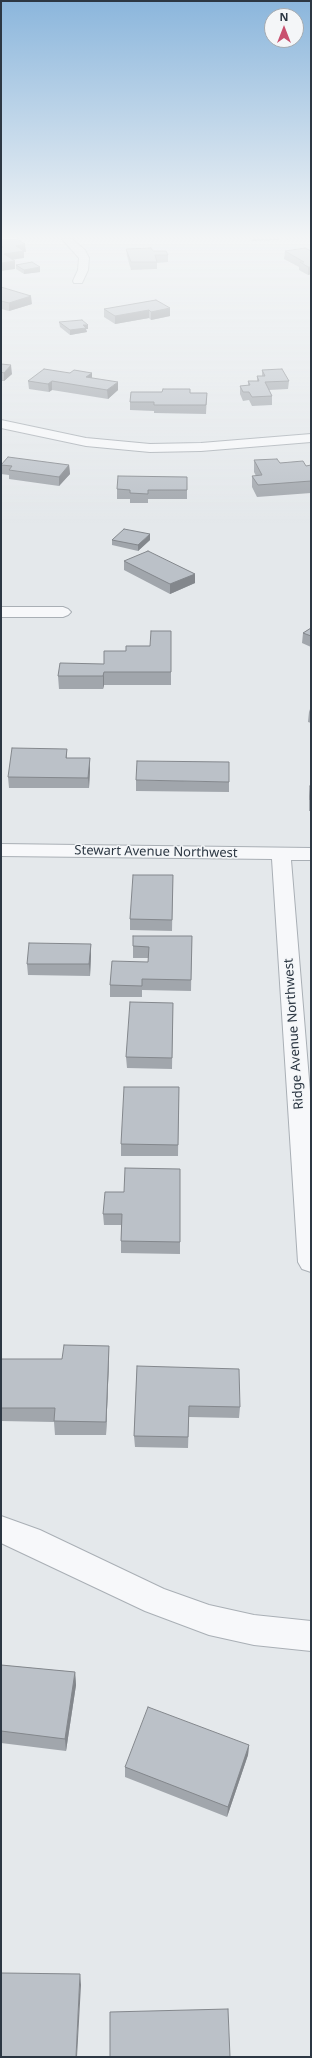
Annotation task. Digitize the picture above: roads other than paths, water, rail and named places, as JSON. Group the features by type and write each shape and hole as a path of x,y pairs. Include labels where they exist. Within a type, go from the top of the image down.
{"street":[{"path":"1,424 86,442 150,448 201,447 311,438"},
{"path":"1,612 63,612"},
{"name":"Stewart Avenue Northwest","path":"1,850 311,854"},
{"name":"Ridge Avenue Northwest","path":"280,854 307,1149 311,1262"},
{"path":"1,1529 30,1540 156,1601 209,1620 254,1630 311,1636"}]}
